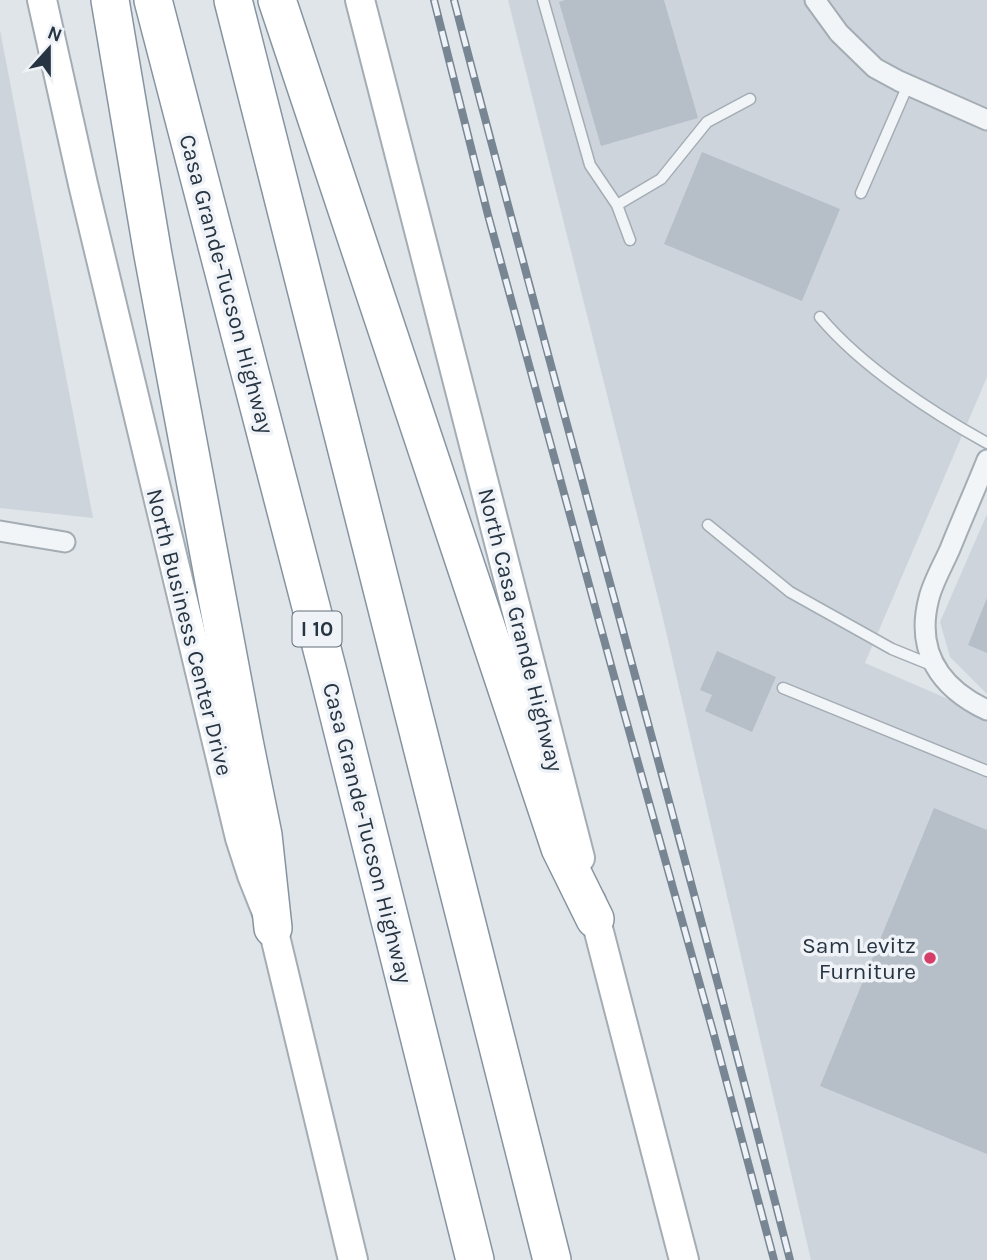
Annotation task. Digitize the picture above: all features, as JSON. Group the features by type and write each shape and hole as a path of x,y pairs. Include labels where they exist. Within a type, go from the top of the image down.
{"highway":[{"path":"110,0 156,269 260,814 273,928"},
{"name":"Casa Grande-Tucson Highway","path":"153,0 328,672 475,1260"},
{"path":"233,0 552,1260"},
{"path":"277,0 560,848 596,919"}],"main road":[{"name":"North Business Center Drive","path":"42,0 83,184 240,838 273,928 353,1260"},
{"name":"North Casa Grande Highway","path":"360,0 684,1260"},
{"path":"332,1260 346,1231"}],"street":[{"path":"815,0 839,33 875,68 987,120"},
{"path":"987,460 929,598 924,634 934,666 950,687 987,710"},
{"path":"0,531 65,542"}],"lane":[{"path":"543,0 590,165 617,205 630,240"},
{"path":"861,193 908,85"},
{"path":"617,205 661,179 707,122 750,99"},
{"path":"820,317 836,337 883,376 955,426 987,443"},
{"path":"708,525 790,592 892,649 934,666"},
{"path":"783,688 987,771"}],"shaded area":[{"path":"508,0 987,0 987,377 865,663 987,716 987,1260 811,1260 662,614"},
{"path":"0,30 93,518 0,508"},
{"path":"987,514 987,694 950,657 940,622"}],"building":[{"path":"664,0 698,118 601,146 559,2"},
{"path":"702,152 840,209 802,301 664,244"},
{"path":"987,598 987,653 968,645"},
{"path":"717,651 776,677 752,732 705,711 712,695 700,690"},
{"name":"Sam Levitz Furniture","path":"934,808 987,830 987,1154 820,1086"}],"railway":[{"path":"434,0 488,215 774,1260"},
{"path":"454,0 790,1260"}],"place":[{"name":"Sam Levitz Furniture","path":"930,958"}]}
